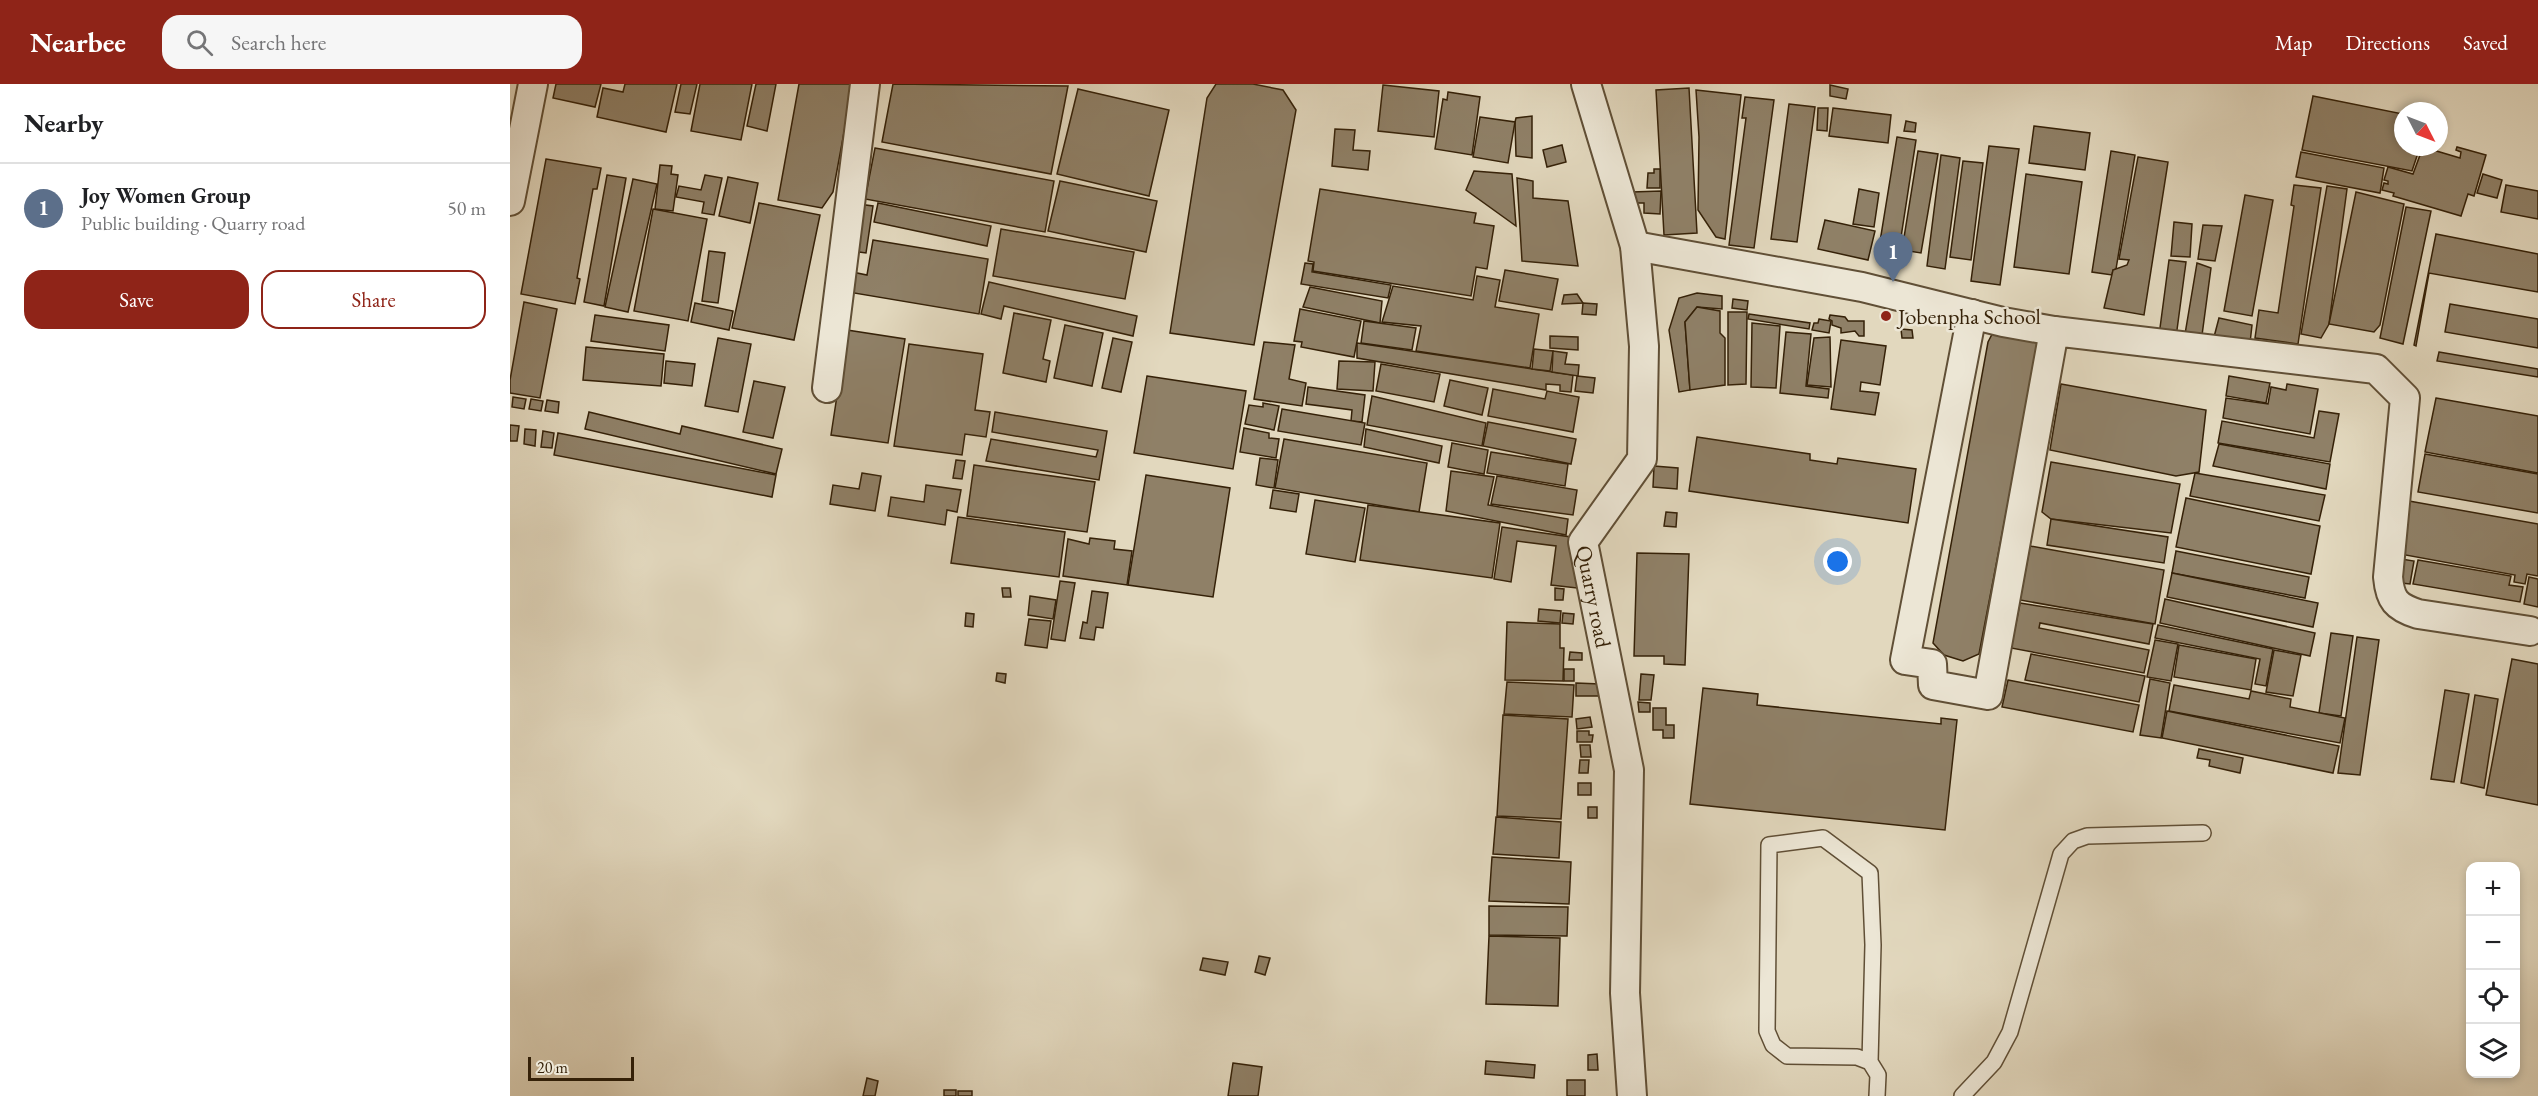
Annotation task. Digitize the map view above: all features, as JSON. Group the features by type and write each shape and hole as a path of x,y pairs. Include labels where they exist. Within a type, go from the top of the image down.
{"street":[{"path":"510,201 533,84"},
{"path":"827,388 865,84"},
{"name":"Quarry road","path":"1586,84 1635,246 1644,346 1642,459 1583,542 1629,770 1624,993 1632,1096"},
{"path":"1635,246 1862,287 2054,331 2376,369 2405,398 2388,577 2390,593 2402,609 2418,614 2530,631"},
{"path":"1972,314 1905,660 1932,664 1933,685 1989,695 2054,331"}],"lane":[{"path":"1962,1096 1994,1062 2010,1032 2061,854 2073,841 2087,836 2204,833"},
{"path":"1870,1062 1857,1057 1788,1056 1773,1045 1767,1031 1769,845 1823,838 1870,873 1873,945 1870,1062 1878,1075 1877,1096"}],"building":[{"path":"556,84 601,84 595,107 553,98"},
{"path":"625,84 677,84 666,132 597,117 603,88 623,92"},
{"path":"681,84 697,84 690,114 675,112"},
{"path":"700,84 752,84 741,140 691,131"},
{"path":"756,84 776,84 767,131 747,126"},
{"path":"799,84 853,84 833,192 822,208 778,200"},
{"path":"893,84 1068,86 1051,174 882,142"},
{"path":"1216,84 1253,84 1283,90 1296,110 1254,345 1170,333 1207,98"},
{"path":"1383,85 1439,91 1434,137 1378,131"},
{"path":"1830,85 1848,89 1846,99 1830,96"},
{"path":"1689,88 1697,233 1664,235 1656,90"},
{"path":"1078,89 1169,110 1149,196 1057,174"},
{"path":"1696,90 1741,95 1725,239 1716,237 1698,210 1699,137"},
{"path":"1448,92 1480,97 1472,155 1435,149 1443,99 1447,100"},
{"path":"2313,96 2394,112 2394,156 2417,156 2412,171 2302,150"},
{"path":"1745,97 1774,100 1754,248 1729,245 1746,118 1742,118"},
{"path":"1789,104 1815,107 1797,242 1771,239"},
{"path":"1818,108 1828,108 1827,131 1817,130"},
{"path":"1833,108 1891,115 1888,143 1829,136"},
{"path":"1532,116 1532,158 1516,156 1516,118"},
{"path":"1480,117 1515,122 1508,163 1473,157"},
{"path":"1906,121 1916,123 1915,132 1904,131"},
{"path":"2034,126 2090,133 2085,170 2029,163"},
{"path":"1335,129 1355,130 1353,150 1370,151 1368,170 1332,166"},
{"path":"1897,137 1916,140 1897,263 1877,260"},
{"path":"1562,145 1566,162 1547,167 1543,150"},
{"path":"1989,146 2019,149 2000,285 1971,281"},
{"path":"2457,147 2486,155 2474,196 2468,194 2461,216 2393,196 2394,193 2382,190 2384,183 2388,184 2388,181 2384,180 2388,167 2413,174 2420,156 2448,154 2460,158 2461,152 2456,150"},
{"path":"875,148 1054,181 1045,232 865,199"},
{"path":"1918,151 1938,154 1921,253 1902,250"},
{"path":"2111,151 2135,155 2116,269 2113,270 2112,275 2092,272"},
{"path":"2301,152 2384,168 2380,193 2296,177"},
{"path":"1941,155 1960,158 1945,269 1927,266"},
{"path":"2138,157 2168,162 2144,315 2104,308 2113,270 2127,265 2129,260 2119,259"},
{"path":"546,159 601,168 597,189 593,189 577,278 580,279 575,304 521,294"},
{"path":"1963,161 1983,163 1971,260 1950,257"},
{"path":"660,165 672,166 671,174 678,175 673,211 655,209"},
{"path":"1654,169 1660,169 1660,188 1647,188 1648,173 1654,173"},
{"path":"1474,171 1512,174 1516,226 1466,190"},
{"path":"2026,174 2082,182 2069,274 2014,267"},
{"path":"2483,174 2502,180 2497,198 2477,193"},
{"path":"607,175 626,178 604,306 584,302"},
{"path":"705,175 722,178 714,215 702,213 704,202 676,197 679,186 701,190"},
{"path":"728,177 758,183 750,223 719,216"},
{"path":"1517,178 1533,181 1533,198 1568,201 1578,266 1522,261"},
{"path":"633,179 657,184 628,312 605,307"},
{"path":"1060,181 1157,201 1146,252 1048,231"},
{"path":"2294,185 2321,188 2298,344 2255,338 2259,310 2278,313 2294,206 2291,205"},
{"path":"2506,185 2538,191 2538,219 2501,212"},
{"path":"2327,186 2347,189 2329,324 2321,338 2301,334"},
{"path":"1320,189 1476,213 1474,223 1494,226 1487,269 1476,267 1471,296 1313,271 1314,262 1308,261"},
{"path":"1859,189 1879,193 1874,227 1853,224"},
{"path":"1661,191 1660,214 1644,213 1644,203 1632,203 1632,192"},
{"path":"2356,192 2404,204 2380,325 2374,332 2329,324"},
{"path":"2245,195 2273,200 2252,316 2224,311"},
{"path":"759,203 820,215 794,340 732,328"},
{"path":"878,203 991,226 987,246 874,222"},
{"path":"858,204 873,206 866,253 852,251"},
{"path":"2406,207 2431,211 2403,344 2380,338"},
{"path":"653,209 707,219 688,321 634,311"},
{"path":"1825,220 1875,231 1868,260 1818,249"},
{"path":"2174,222 2192,224 2190,257 2171,256"},
{"path":"2203,225 2222,226 2215,261 2198,259"},
{"path":"1001,229 1134,252 1125,299 993,276"},
{"path":"2436,234 2538,254 2538,292 2429,273 2416,346 2414,345"},
{"path":"873,240 988,259 979,314 848,292 852,272 867,275"},
{"path":"709,251 725,253 718,303 702,301"},
{"path":"2169,260 2186,262 2175,345 2158,343"},
{"path":"1305,263 1313,264 1312,272 1391,285 1388,298 1301,284"},
{"path":"2197,263 2211,268 2200,350 2183,346"},
{"path":"1505,270 1558,279 1552,310 1499,301"},
{"path":"1477,276 1500,280 1495,307 1539,314 1530,368 1416,351 1421,326 1382,322 1393,286 1473,300"},
{"path":"989,282 1137,316 1133,336 1004,306 1001,319 981,314"},
{"path":"1310,287 1382,301 1380,323 1303,307"},
{"path":"1697,293 1722,296 1722,309 1697,307 1685,322 1690,390 1679,392 1669,330 1679,298"},
{"path":"1577,294 1583,303 1562,304 1564,295"},
{"path":"1733,299 1748,301 1747,310 1732,308"},
{"path":"524,302 557,309 540,398 510,393 510,380"},
{"path":"695,303 733,311 729,330 691,322"},
{"path":"1583,303 1597,304 1596,315 1582,314"},
{"path":"2450,304 2538,319 2538,348 2445,332"},
{"path":"1697,307 1720,311 1720,333 1725,338 1725,385 1690,390 1685,322"},
{"path":"1300,309 1361,321 1354,357 1301,347 1302,342 1294,341"},
{"path":"1728,312 1747,312 1746,384 1728,385"},
{"path":"1014,313 1051,320 1043,359 1050,361 1046,382 1003,373"},
{"path":"1749,314 1810,323 1809,329 1748,319"},
{"path":"595,315 669,325 665,351 591,341"},
{"path":"1830,315 1845,317 1848,321 1864,321 1864,336 1859,336 1855,331 1841,333 1841,328 1832,325"},
{"path":"2219,318 2252,325 2250,343 2214,337"},
{"path":"1819,319 1831,321 1829,333 1812,330 1814,323 1818,323"},
{"path":"1364,321 1416,328 1412,350 1361,343"},
{"path":"1999,321 2034,328 2038,347 1979,654 1963,661 1944,655 1933,643 1988,342"},
{"path":"1752,323 1780,326 1776,388 1751,387"},
{"path":"1065,325 1103,333 1092,386 1054,378"},
{"path":"1901,329 1912,330 1913,338 1902,338"},
{"path":"847,330 905,339 888,443 831,435"},
{"path":"1786,332 1811,334 1806,386 1829,389 1828,398 1780,393"},
{"path":"1550,336 1578,337 1578,350 1550,348"},
{"path":"1830,337 1831,387 1807,385 1814,338"},
{"path":"718,338 751,344 738,412 705,406"},
{"path":"1113,338 1132,342 1121,392 1102,388"},
{"path":"1841,340 1886,346 1880,385 1861,382 1860,391 1879,393 1875,415 1831,409"},
{"path":"1264,342 1295,345 1289,379 1306,383 1302,406 1254,399"},
{"path":"1357,343 1573,375 1571,392 1560,391 1560,385 1546,384 1546,390 1357,358"},
{"path":"909,344 983,354 975,410 990,412 986,437 965,434 962,455 894,446"},
{"path":"586,347 664,354 661,386 583,380"},
{"path":"1534,349 1553,351 1550,371 1532,369"},
{"path":"1553,351 1567,353 1565,364 1579,365 1578,376 1552,372"},
{"path":"2439,352 2538,369 2538,377 2437,361"},
{"path":"666,361 695,364 692,386 664,383"},
{"path":"1339,361 1375,362 1373,391 1337,389"},
{"path":"1381,364 1440,374 1434,402 1376,391"},
{"path":"1147,376 1246,391 1233,469 1134,453"},
{"path":"1577,376 1595,378 1593,393 1575,391"},
{"path":"2229,376 2270,383 2266,403 2226,396"},
{"path":"1450,380 1488,388 1482,415 1444,406"},
{"path":"754,381 785,387 773,438 743,432"},
{"path":"2061,384 2206,410 2199,472 2176,476 2050,450"},
{"path":"2287,384 2318,389 2310,434 2223,418 2226,398 2268,404 2271,387 2286,390"},
{"path":"1308,387 1365,395 1362,422 1351,421 1352,410 1306,404"},
{"path":"1493,389 1545,399 1547,391 1579,397 1573,432 1488,416"},
{"path":"1372,396 1486,423 1482,446 1367,425"},
{"path":"513,397 526,399 524,409 512,407"},
{"path":"2436,398 2538,416 2538,473 2425,452"},
{"path":"531,399 543,401 541,411 529,409"},
{"path":"547,400 559,402 558,413 545,411"},
{"path":"1263,403 1279,406 1274,430 1245,424 1249,405 1263,407"},
{"path":"1282,409 1365,423 1361,445 1278,431"},
{"path":"2319,411 2339,414 2330,462 2218,443 2222,421 2314,438"},
{"path":"589,412 680,434 682,426 782,449 776,474 585,429"},
{"path":"995,412 1107,431 1099,480 986,461 991,439 1096,457 1098,450 992,432"},
{"path":"1488,422 1576,439 1571,464 1483,446"},
{"path":"510,425 519,426 517,441 510,441"},
{"path":"1244,428 1269,433 1269,438 1279,439 1276,458 1240,452"},
{"path":"525,429 536,430 535,446 524,444"},
{"path":"1366,429 1442,446 1439,463 1364,447"},
{"path":"543,431 554,433 552,448 541,447"},
{"path":"558,433 776,475 772,497 554,455"},
{"path":"1697,437 1810,454 1810,460 1837,464 1838,458 1916,469 1908,523 1689,491"},
{"path":"1284,439 1427,463 1419,512 1275,488"},
{"path":"1452,443 1488,450 1484,474 1448,467"},
{"path":"2219,444 2330,464 2326,489 2213,466"},
{"path":"1491,452 1568,464 1565,486 1487,473"},
{"path":"2425,454 2538,474 2538,513 2418,492"},
{"path":"1260,458 1278,460 1274,488 1256,485"},
{"path":"956,460 965,461 962,479 953,478"},
{"path":"2051,462 2180,484 2171,533 2051,519 2042,512"},
{"path":"974,465 1095,482 1087,532 967,516"},
{"path":"1654,466 1678,468 1677,489 1653,487"},
{"path":"1451,471 1494,477 1488,505 1568,519 1566,535 1446,511"},
{"path":"862,473 881,476 875,511 830,504 833,485 859,489"},
{"path":"2195,473 2325,495 2319,521 2190,496"},
{"path":"1146,475 1230,488 1213,597 1128,585"},
{"path":"1497,476 1577,490 1573,515 1491,504"},
{"path":"926,485 961,490 957,512 947,510 945,525 888,516 891,497 924,502"},
{"path":"1273,490 1299,494 1296,512 1270,508"},
{"path":"2186,498 2320,526 2311,574 2176,547"},
{"path":"1315,500 1365,508 1355,562 1306,554"},
{"path":"2409,501 2538,524 2538,576 2527,574 2525,584 2514,582 2515,575 2400,554"},
{"path":"1368,505 1500,523 1492,578 1360,560"},
{"path":"1666,512 1677,513 1676,527 1664,526"},
{"path":"958,517 1065,532 1059,577 951,563"},
{"path":"2051,519 2168,537 2164,563 2047,545"},
{"path":"1502,527 1578,538 1581,558 1577,588 1551,585 1556,546 1517,541 1511,582 1494,579"},
{"path":"1090,538 1115,541 1114,549 1132,551 1127,585 1063,576 1068,539 1089,544"},
{"path":"2030,546 2164,570 2155,624 2020,600"},
{"path":"2176,551 2309,577 2305,598 2172,573"},
{"path":"1637,553 1689,554 1685,665 1664,664 1664,656 1634,656"},
{"path":"2395,558 2414,561 2410,584 2392,582"},
{"path":"2418,560 2511,576 2509,585 2523,587 2520,602 2413,584"},
{"path":"2172,573 2318,603 2313,627 2167,597"},
{"path":"2529,577 2538,579 2538,607 2524,604"},
{"path":"1060,581 1075,583 1065,641 1051,639"},
{"path":"1002,588 1010,588 1011,597 1003,597"},
{"path":"1555,588 1564,589 1563,600 1555,600"},
{"path":"1092,591 1108,593 1103,628 1096,627 1094,640 1080,638 1083,622 1087,623"},
{"path":"1030,596 1056,600 1053,619 1028,615"},
{"path":"2165,599 2315,633 2310,656 2160,623"},
{"path":"2020,603 2153,624 2149,644 2040,623 2039,628 2149,650 2144,673 2011,648"},
{"path":"1539,609 1561,611 1560,623 1538,621"},
{"path":"966,613 974,614 973,627 965,626"},
{"path":"1563,613 1574,614 1573,624 1562,623"},
{"path":"1029,619 1051,621 1047,648 1025,645"},
{"path":"1507,622 1560,624 1560,648 1564,648 1563,681 1505,680"},
{"path":"2158,625 2273,649 2266,686 2255,684 2260,659 2155,638"},
{"path":"2331,633 2353,636 2341,716 2319,713"},
{"path":"2357,637 2379,640 2360,775 2338,773"},
{"path":"2155,640 2178,644 2171,681 2147,677"},
{"path":"2179,645 2256,659 2251,690 2174,677"},
{"path":"2274,650 2301,655 2293,696 2266,692"},
{"path":"1570,652 1582,653 1582,660 1569,660"},
{"path":"2031,654 2145,676 2139,702 2025,680"},
{"path":"2512,659 2538,664 2538,805 2486,795"},
{"path":"1564,669 1574,669 1574,681 1564,681"},
{"path":"997,673 1006,674 1005,683 996,681"},
{"path":"1641,674 1654,675 1651,700 1639,700"},
{"path":"2150,679 2170,683 2161,738 2140,735"},
{"path":"2008,680 2139,705 2133,732 2002,707"},
{"path":"1507,682 1574,685 1572,717 1504,714"},
{"path":"1576,683 1600,684 1599,696 1576,696"},
{"path":"2174,685 2249,699 2251,691 2291,699 2290,707 2345,718 2340,743 2169,711"},
{"path":"1703,688 1758,694 1757,705 1941,724 1941,718 1957,720 1945,830 1690,804"},
{"path":"2445,690 2469,694 2454,782 2431,779"},
{"path":"2475,695 2498,699 2484,788 2461,783"},
{"path":"1638,702 1650,703 1650,712 1639,712"},
{"path":"1653,708 1666,708 1666,725 1674,725 1674,738 1663,738 1663,730 1653,730"},
{"path":"2167,711 2339,746 2333,773 2162,738"},
{"path":"1503,715 1568,719 1561,819 1497,816"},
{"path":"1590,717 1592,727 1577,729 1576,719"},
{"path":"1577,731 1589,731 1589,735 1593,735 1592,742 1577,742"},
{"path":"1580,745 1590,745 1591,757 1581,757"},
{"path":"2199,749 2243,758 2240,773 2209,766 2210,760 2197,758"},
{"path":"1580,760 1589,760 1588,773 1579,773"},
{"path":"1578,783 1591,783 1591,795 1578,795"},
{"path":"1588,807 1597,807 1597,818 1588,818"},
{"path":"1496,817 1561,822 1559,858 1493,854"},
{"path":"1492,857 1571,862 1569,904 1489,901"},
{"path":"1489,906 1568,907 1567,936 1489,935"},
{"path":"1489,936 1560,938 1558,1006 1486,1004"},
{"path":"1259,956 1270,958 1265,975 1255,972"},
{"path":"1203,958 1228,962 1225,975 1200,970"},
{"path":"1597,1054 1598,1070 1588,1070 1588,1055"},
{"path":"1486,1061 1535,1065 1534,1078 1485,1074"},
{"path":"1233,1063 1262,1067 1258,1096 1228,1096"},
{"path":"867,1078 878,1081 875,1096 863,1096"},
{"path":"1567,1080 1585,1080 1585,1096 1567,1096"},
{"path":"944,1090 956,1090 956,1096 944,1096"},
{"path":"958,1091 972,1091 972,1096 958,1096"}],"place":[{"name":"Joy Women Group","path":"1893,282"},
{"name":"Jobenpha School","path":"1886,316"}]}
